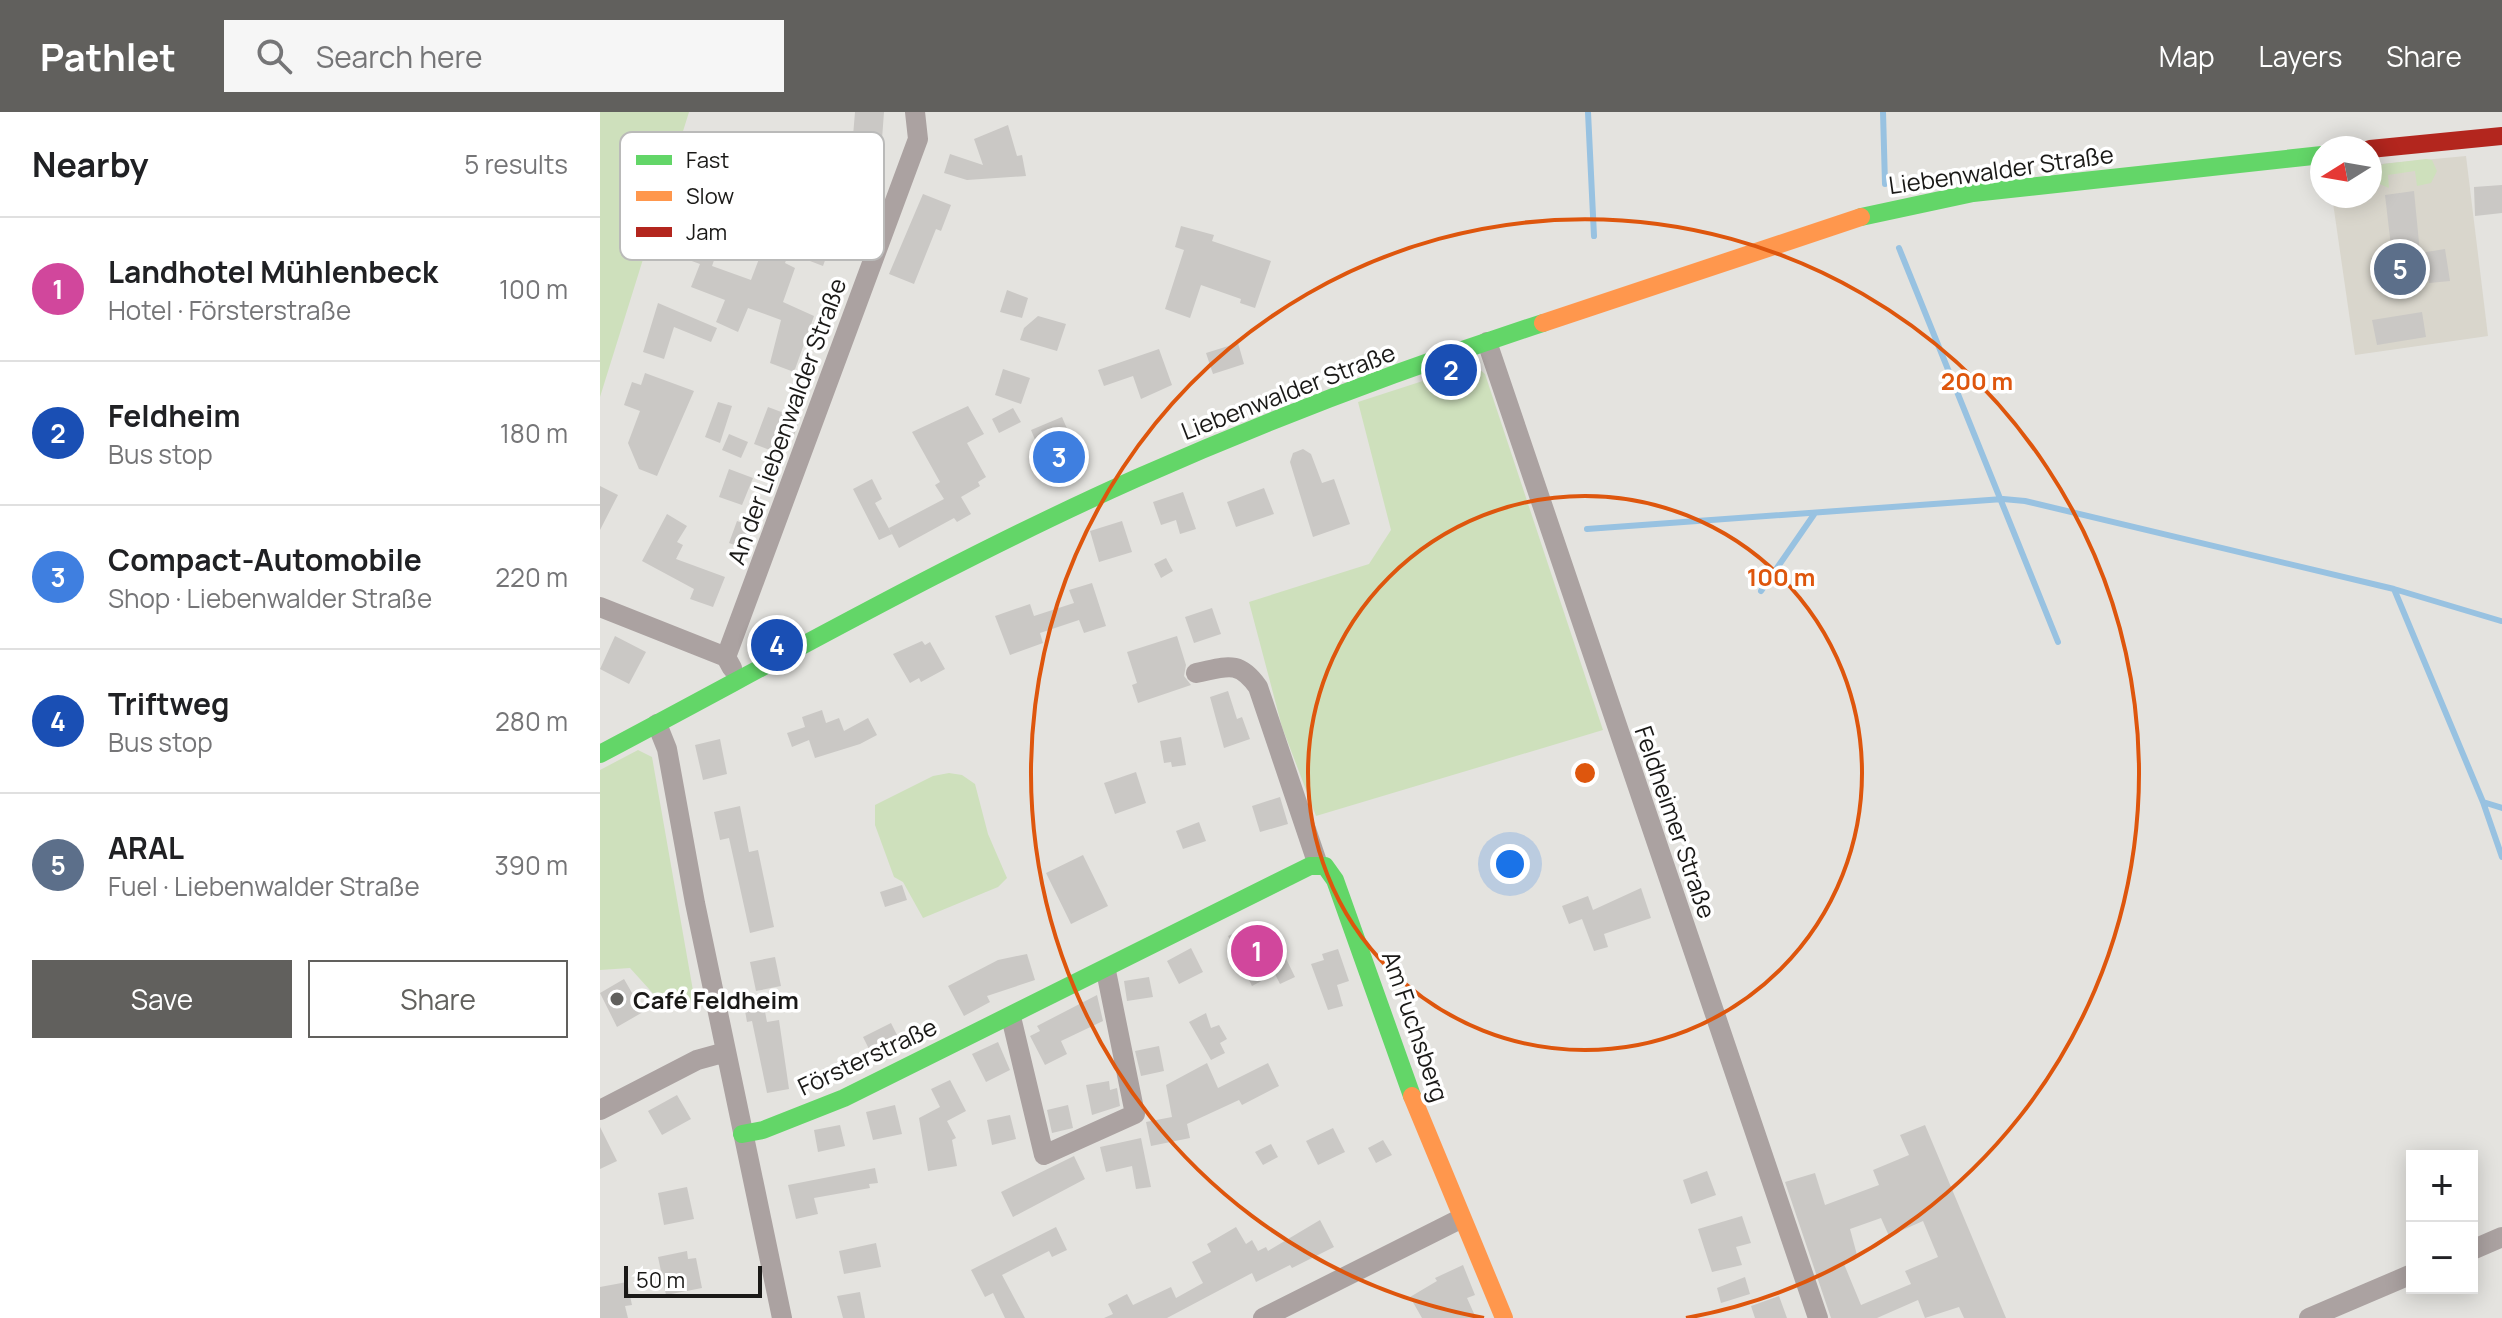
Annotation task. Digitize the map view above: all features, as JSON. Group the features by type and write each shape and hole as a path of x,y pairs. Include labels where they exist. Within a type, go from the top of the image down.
{"main road":[{"path":"2382,148 2502,136"},
{"name":"Liebenwalder Straße","path":"600,754 1024,531 1149,472 1295,410 1487,342 1886,209 1973,193 2310,156"},
{"name":"Försterstraße","path":"742,1134 763,1130 844,1098 1314,866"},
{"name":"Am Fuchsberg","path":"1314,866 1325,866 1335,880 1410,1092 1460,1219 1504,1318"}],"street":[{"name":"An der Liebenwalder Straße","path":"884,231 918,139 915,112"},
{"name":"An der Liebenwalder Straße","path":"726,657 873,260"},
{"name":"Feldheimer Straße","path":"1487,342 1818,1318"},
{"path":"600,607 726,657 738,681"},
{"path":"1196,673 1229,666 1240,668 1258,687 1314,866"},
{"path":"657,724 667,749 742,1134 782,1318"},
{"path":"1011,1017 1044,1155 1135,1114 1106,971"},
{"path":"600,1110 697,1060 726,1052"},
{"path":"1263,1318 1460,1219"},
{"path":"2478,1247 2502,1237"},
{"path":"2309,1318 2406,1277"}],"shaded area":[{"path":"2466,156 2488,336 2355,355 2334,208 2382,208 2382,164"}],"green space":[{"path":"600,112 689,112 683,132 620,132 620,260 643,260 600,397"},
{"path":"2426,159 2432,160 2437,171 2431,183 2417,186 2415,171 2388,175 2389,188 2382,185 2383,164"},
{"path":"1466,367 1478,368 1485,374 1603,730 1316,816 1282,727 1249,602 1369,564 1391,530 1358,402"},
{"path":"638,750 652,757 695,1002 668,1010 630,968 600,970 600,770"},
{"path":"949,773 962,775 975,784 988,834 1007,878 998,887 923,918 903,882 894,877 875,825 875,805 933,776"}],"building":[{"path":"855,112 884,112 883,132 853,132"},
{"path":"1008,125 1017,156 1022,155 1026,176 967,180 944,173 950,154 983,165 974,139"},
{"path":"2502,185 2502,213 2475,216 2474,187"},
{"path":"2414,191 2420,253 2445,249 2450,281 2429,283 2429,278 2375,286 2371,258 2392,255 2385,195"},
{"path":"923,194 951,205 941,231 936,229 914,284 889,274"},
{"path":"1181,226 1214,235 1212,241 1271,261 1255,308 1240,303 1241,299 1201,285 1190,318 1165,309 1184,250 1175,247"},
{"path":"689,260 714,260 712,266 751,280 759,260 786,260 785,263 795,268 783,302 814,316 794,372 770,363 781,320 748,308 738,332 716,322 725,300 691,287 700,264"},
{"path":"810,260 825,260 823,266"},
{"path":"1007,290 1028,298 1022,318 1000,312"},
{"path":"658,303 717,328 711,342 674,327 664,359 643,352"},
{"path":"2422,312 2426,337 2377,345 2372,320"},
{"path":"1038,316 1066,324 1057,351 1020,340 1024,328"},
{"path":"1238,343 1244,364 1213,374 1206,353"},
{"path":"1159,349 1172,385 1141,399 1133,376 1104,386 1098,370"},
{"path":"1003,369 1030,378 1021,404 995,395"},
{"path":"645,373 694,391 657,476 639,469 628,443 640,411 624,405 632,382 641,385"},
{"path":"718,402 732,406 720,443 705,437"},
{"path":"968,406 984,434 967,443 986,477 978,482 980,486 961,497 971,514 957,522 954,518 899,548 889,528 944,499 935,485 940,482 912,432"},
{"path":"768,407 800,419 792,441 786,439 780,454 754,444"},
{"path":"1013,408 1021,422 999,433 992,419"},
{"path":"1062,417 1071,438 1040,452 1031,430"},
{"path":"729,434 748,442 741,458 722,450"},
{"path":"1303,449 1311,454 1322,483 1334,479 1350,524 1313,537 1290,462 1293,453"},
{"path":"729,469 753,478 742,505 719,497"},
{"path":"872,479 882,499 875,503 892,534 879,540 853,489"},
{"path":"600,486 618,495 600,530"},
{"path":"1264,488 1274,514 1236,527 1227,502"},
{"path":"1183,492 1196,529 1180,534 1176,520 1161,525 1153,502"},
{"path":"667,514 687,526 677,542 683,545 676,559 725,577 713,607 690,599 694,589 642,561"},
{"path":"737,521 754,527 746,549 729,543"},
{"path":"1122,521 1132,552 1099,562 1090,531"},
{"path":"1166,558 1173,571 1161,578 1154,564"},
{"path":"1092,583 1106,626 1084,633 1079,620 1040,633 1043,643 1010,655 995,616 1030,604 1034,616 1074,603 1069,590"},
{"path":"1212,608 1221,634 1194,643 1185,617"},
{"path":"615,636 646,652 629,684 600,669"},
{"path":"1177,636 1186,665 1184,676 1191,685 1138,703 1132,685 1137,683 1127,652"},
{"path":"922,641 925,645 930,642 945,669 921,682 919,678 910,683 893,654"},
{"path":"1228,691 1237,719 1242,717 1250,739 1224,748 1210,697"},
{"path":"822,710 826,723 839,718 844,731 868,718 877,735 860,744 815,758 809,740 792,747 787,733 805,727 802,717"},
{"path":"1181,737 1186,765 1172,767 1171,762 1164,763 1160,741"},
{"path":"720,739 727,774 703,780 695,745"},
{"path":"1136,772 1146,803 1115,814 1104,783"},
{"path":"1280,797 1288,824 1260,832 1252,806"},
{"path":"740,806 749,852 758,850 774,927 750,933 729,838 720,840 714,812"},
{"path":"1199,822 1206,841 1183,849 1176,831"},
{"path":"1083,855 1108,906 1071,924 1046,873"},
{"path":"902,885 907,900 885,907 880,892"},
{"path":"1641,888 1651,918 1604,934 1608,947 1594,951 1582,919 1569,924 1562,906 1588,896 1593,910"},
{"path":"1269,924 1295,977 1280,984 1275,974 1252,986 1228,936 1242,929 1246,936"},
{"path":"1191,948 1203,972 1179,984 1167,961"},
{"path":"1338,949 1349,981 1337,985 1343,1006 1328,1010 1311,964 1324,960 1322,954"},
{"path":"1027,954 1035,980 987,996 990,1002 964,1016 948,986 998,960"},
{"path":"775,957 781,986 756,991 750,962"},
{"path":"1149,977 1153,997 1127,1001 1124,981"},
{"path":"624,979 643,1012 617,1027 600,993"},
{"path":"1097,995 1103,1021 1061,1041 1067,1054 1045,1065 1030,1036 1040,1031 1037,1026"},
{"path":"763,1001 767,1022 779,1020 789,1089 767,1093 752,1021 747,1022 744,1005"},
{"path":"1206,1013 1211,1028 1219,1025 1227,1039 1220,1043 1225,1053 1211,1060 1189,1022"},
{"path":"891,1023 902,1045 874,1059 863,1037"},
{"path":"998,1042 1010,1070 986,1082 972,1054"},
{"path":"1159,1046 1164,1071 1141,1076 1135,1051"},
{"path":"1207,1063 1218,1088 1268,1063 1279,1086 1242,1105 1239,1100 1187,1124 1190,1138 1151,1146 1146,1122 1172,1117 1166,1085"},
{"path":"950,1080 966,1111 947,1121 956,1138 952,1140 957,1166 928,1171 919,1118 940,1107 931,1089"},
{"path":"1109,1081 1110,1090 1117,1088 1120,1106 1092,1115 1086,1085"},
{"path":"677,1095 691,1119 662,1135 648,1111"},
{"path":"895,1105 902,1134 873,1140 866,1112"},
{"path":"1068,1105 1073,1128 1052,1133 1047,1110"},
{"path":"1010,1115 1016,1139 992,1145 987,1120"},
{"path":"840,1125 845,1146 818,1152 814,1130"},
{"path":"1925,1125 2006,1318 1964,1318 1959,1307 1925,1318 1918,1300 1877,1318 1831,1318 1785,1182 1815,1173 1825,1205 1879,1185 1873,1170 1909,1155 1900,1135","holes":["1881,1218 1889,1236 1923,1221 1938,1257 1905,1271 1911,1284 1861,1305 1844,1264 1857,1255 1850,1229"]},
{"path":"600,1127 617,1161 600,1169"},
{"path":"1333,1128 1345,1152 1318,1165 1306,1141"},
{"path":"1141,1138 1151,1187 1136,1189 1132,1166 1106,1172 1100,1147"},
{"path":"1383,1140 1392,1155 1376,1163 1368,1148"},
{"path":"1271,1144 1278,1157 1263,1165 1255,1152"},
{"path":"1074,1156 1085,1179 1013,1217 1001,1192"},
{"path":"875,1168 878,1183 869,1184 870,1188 814,1198 818,1214 796,1219 788,1185"},
{"path":"1707,1171 1716,1195 1691,1204 1683,1180"},
{"path":"687,1187 694,1219 664,1225 658,1193"},
{"path":"1742,1216 1751,1243 1736,1247 1742,1265 1712,1272 1698,1229"},
{"path":"1320,1220 1334,1247 1292,1268 1290,1265 1256,1282 1252,1273 1167,1318 1104,1318 1113,1314 1108,1304 1127,1294 1133,1305 1171,1287 1176,1298 1203,1283 1192,1262 1211,1252 1207,1244 1236,1227 1246,1244 1252,1240 1258,1251 1266,1247 1268,1251"},
{"path":"1056,1227 1067,1250 1052,1257 1049,1251 1002,1275 1025,1318 1005,1318 993,1293 985,1297 971,1270"},
{"path":"876,1243 881,1267 844,1274 839,1251"},
{"path":"687,1251 688,1259 696,1258 702,1288 666,1295 658,1257"},
{"path":"1463,1265 1475,1295 1467,1298 1476,1318 1422,1318 1410,1297 1437,1281 1435,1278"},
{"path":"1745,1277 1750,1294 1721,1303 1717,1288"},
{"path":"627,1282 632,1305 625,1306 628,1318 600,1318 600,1287"},
{"path":"860,1292 865,1318 843,1318 837,1296"},
{"path":"1779,1296 1787,1318 1755,1318 1751,1306"}],"waterway":[{"path":"1588,112 1594,236"},
{"path":"1883,112 1885,184"},
{"path":"1899,248 2058,642"},
{"path":"1587,529 2003,499 2025,501 2394,589 2501,621"},
{"path":"1761,591 1815,513"},
{"path":"2394,589 2483,802 2502,808"},
{"path":"2483,802 2502,857"}],"traffic: fast":[{"path":"1861,217 1973,193 2310,156"},
{"path":"600,754 1000,542 1137,478 1338,395 1543,323"},
{"path":"742,1134 763,1130 844,1098 1310,866 1325,866 1335,880 1412,1096"}],"traffic: slow":[{"path":"1543,323 1861,217"},
{"path":"1412,1096 1504,1318"}],"traffic: jam":[{"path":"2382,148 2502,136"}],"place":[{"name":"ARAL","path":"2400,269"},
{"name":"Feldheim","path":"1451,370"},
{"name":"Compact-Automobile","path":"1059,457"},
{"name":"Triftweg","path":"777,645"},
{"name":"Landhotel Mühlenbeck","path":"1257,951"},
{"name":"Café Feldheim","path":"617,999"}]}
